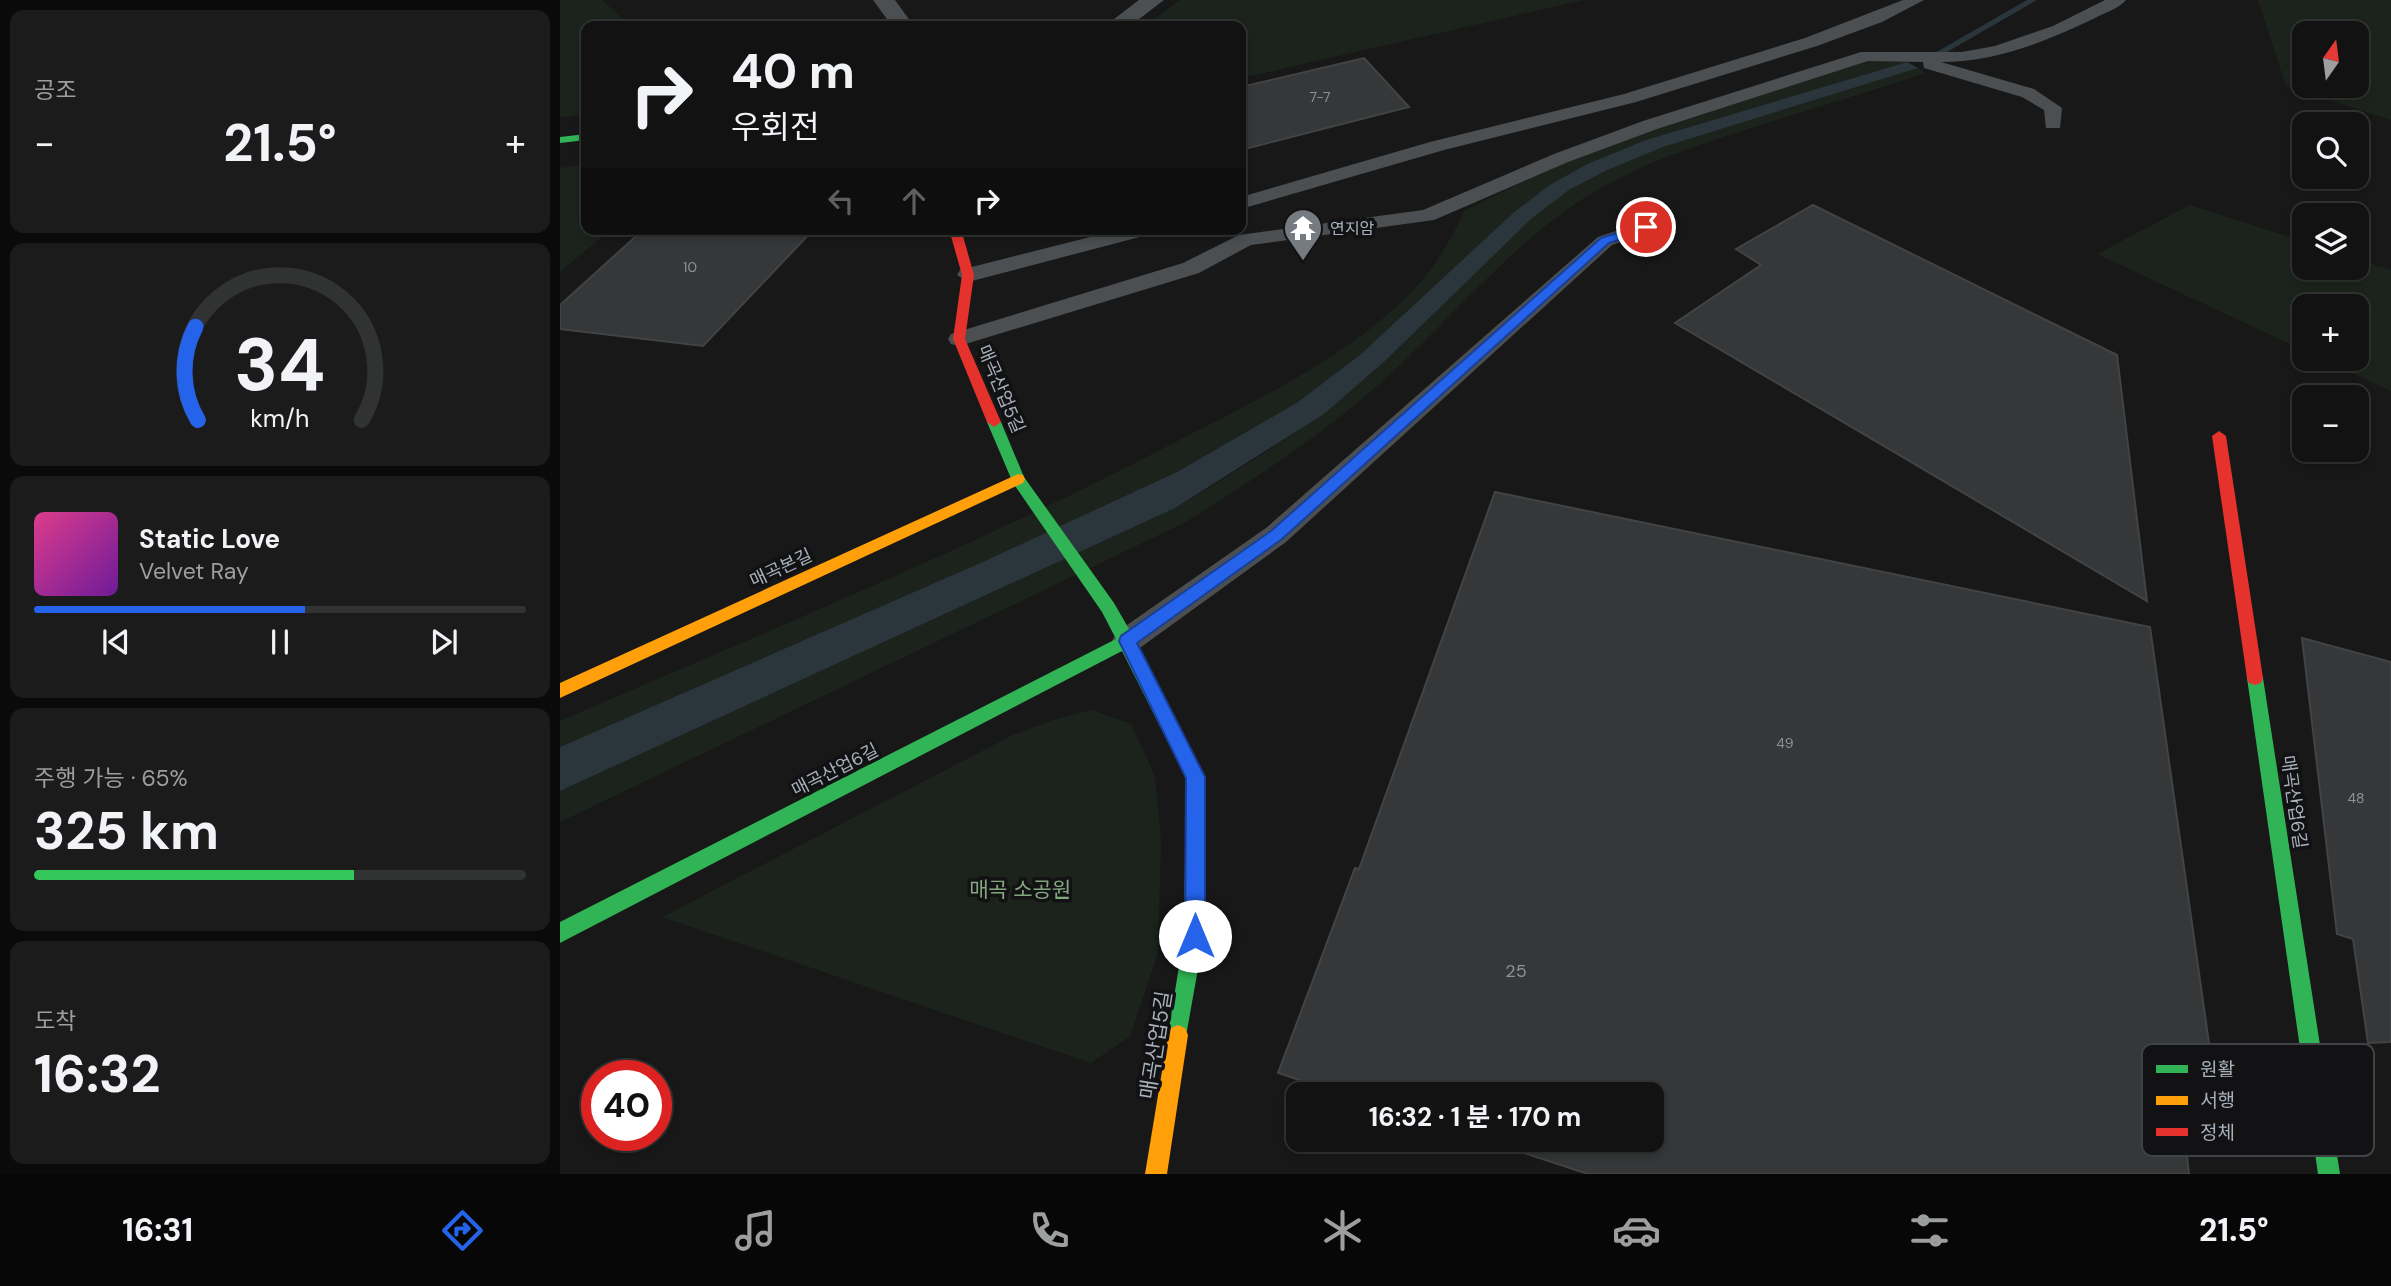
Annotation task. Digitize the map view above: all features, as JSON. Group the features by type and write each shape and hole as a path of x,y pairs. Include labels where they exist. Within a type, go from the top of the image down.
{"street":[{"path":"884,0 899,21"},
{"path":"1123,21 1153,0"},
{"path":"560,140 581,138"},
{"name":"매곡산업5길","path":"957,235 968,275 959,339 1018,479 1108,608 1195,777 1195,936 1156,1174"},
{"name":"매곡산업6길","path":"2220,436 2310,1044"},
{"name":"매곡본길","path":"560,691 1018,479"},
{"name":"매곡산업6길","path":"560,933 1127,641"},
{"name":"매곡산업6길","path":"2326,1156 2329,1174"}],"lane":[{"path":"1246,202 1437,146 1630,98 1824,37 1875,19 1916,0"},
{"path":"959,339 1191,268 1246,239 1427,216 1561,158 1650,125 1867,56 1962,57 1997,51 2059,29 2118,0"},
{"path":"1907,56 1965,76 2028,93 2053,108 2053,124"},
{"path":"1127,641 1276,535 1605,241 1646,227"},
{"path":"968,275 1125,235"}],"green space":[{"path":"560,0 602,0 625,21 581,21 581,115 560,117"},
{"path":"1180,0 1584,0 1246,77 1246,21 1152,21"},
{"path":"2258,0 2391,0 2391,120 2323,98 2370,98 2370,21 2292,21 2292,88 2286,86"},
{"path":"1871,60 1907,62 1646,140 1587,164 1548,186 1512,214 1361,354 1298,402 1177,472 978,564 560,747 560,721 864,590 1015,521 1224,417 1312,369 1368,331 1405,298 1426,276 1443,251 1464,211 1557,165 1661,127"},
{"path":"1918,68 1926,73 1700,145 1632,172 1589,195 1514,253 1401,364 1350,409 1269,468 1184,523 560,822 560,791 1175,508 1229,475 1309,423 1359,384 1519,228 1543,208 1589,178 1675,143"},
{"path":"581,165 581,235 604,235 560,272 560,168"},
{"path":"2190,205 2292,238 2292,280 2369,280 2369,263 2391,270 2391,391 2347,371 2369,371 2369,294 2292,294 2292,345 2097,254"},
{"name":"매곡 소공원","path":"1092,710 1131,724 1155,776 1161,841 1158,953 1130,1036 1091,1063 662,917 1011,736 1053,720"}],"shaded area":[{"path":"1907,62 1918,68 1663,147 1605,171 1569,190 1532,218 1384,362 1324,414 1175,508 560,791 560,747 978,564 1177,472 1298,402 1361,354 1512,214 1548,186 1587,164 1646,140"}],"building":[{"path":"1364,58 1409,107 1246,149 1246,86"},
{"path":"1813,205 2117,355 2147,601 1675,323 1761,265 1736,249"},
{"path":"637,235 808,235 703,346 560,329 560,305"},
{"path":"1495,492 2150,627 2209,1044 2142,1044 2142,1156 2187,1156 2189,1174 1588,1174 1521,1152 1664,1152 1664,1082 1305,1082 1278,1073 1355,868 1359,869"},
{"path":"2302,638 2391,662 2391,1042 2368,1043 2353,939 2337,934"}],"waterway":[{"path":"1937,54 2033,0"}],"traffic: fast":[{"path":"560,140 581,138"},
{"path":"994,422 1018,479 1108,608 1195,777 1194,935 1178,1035"},
{"path":"560,933 1127,641"},
{"path":"2255,678 2310,1044"},
{"path":"2326,1156 2329,1174"}],"traffic: slow":[{"path":"560,691 1018,479"},
{"path":"1156,1174 1178,1035"}],"traffic: jam":[{"path":"957,235 968,275 959,339 994,422"},
{"path":"2219,436 2255,678"}],"place":[{"name":"연지암","path":"1303,262"}],"route":[{"path":"1195,936 1195,777 1127,641 1276,535 1605,241 1646,227"}]}
